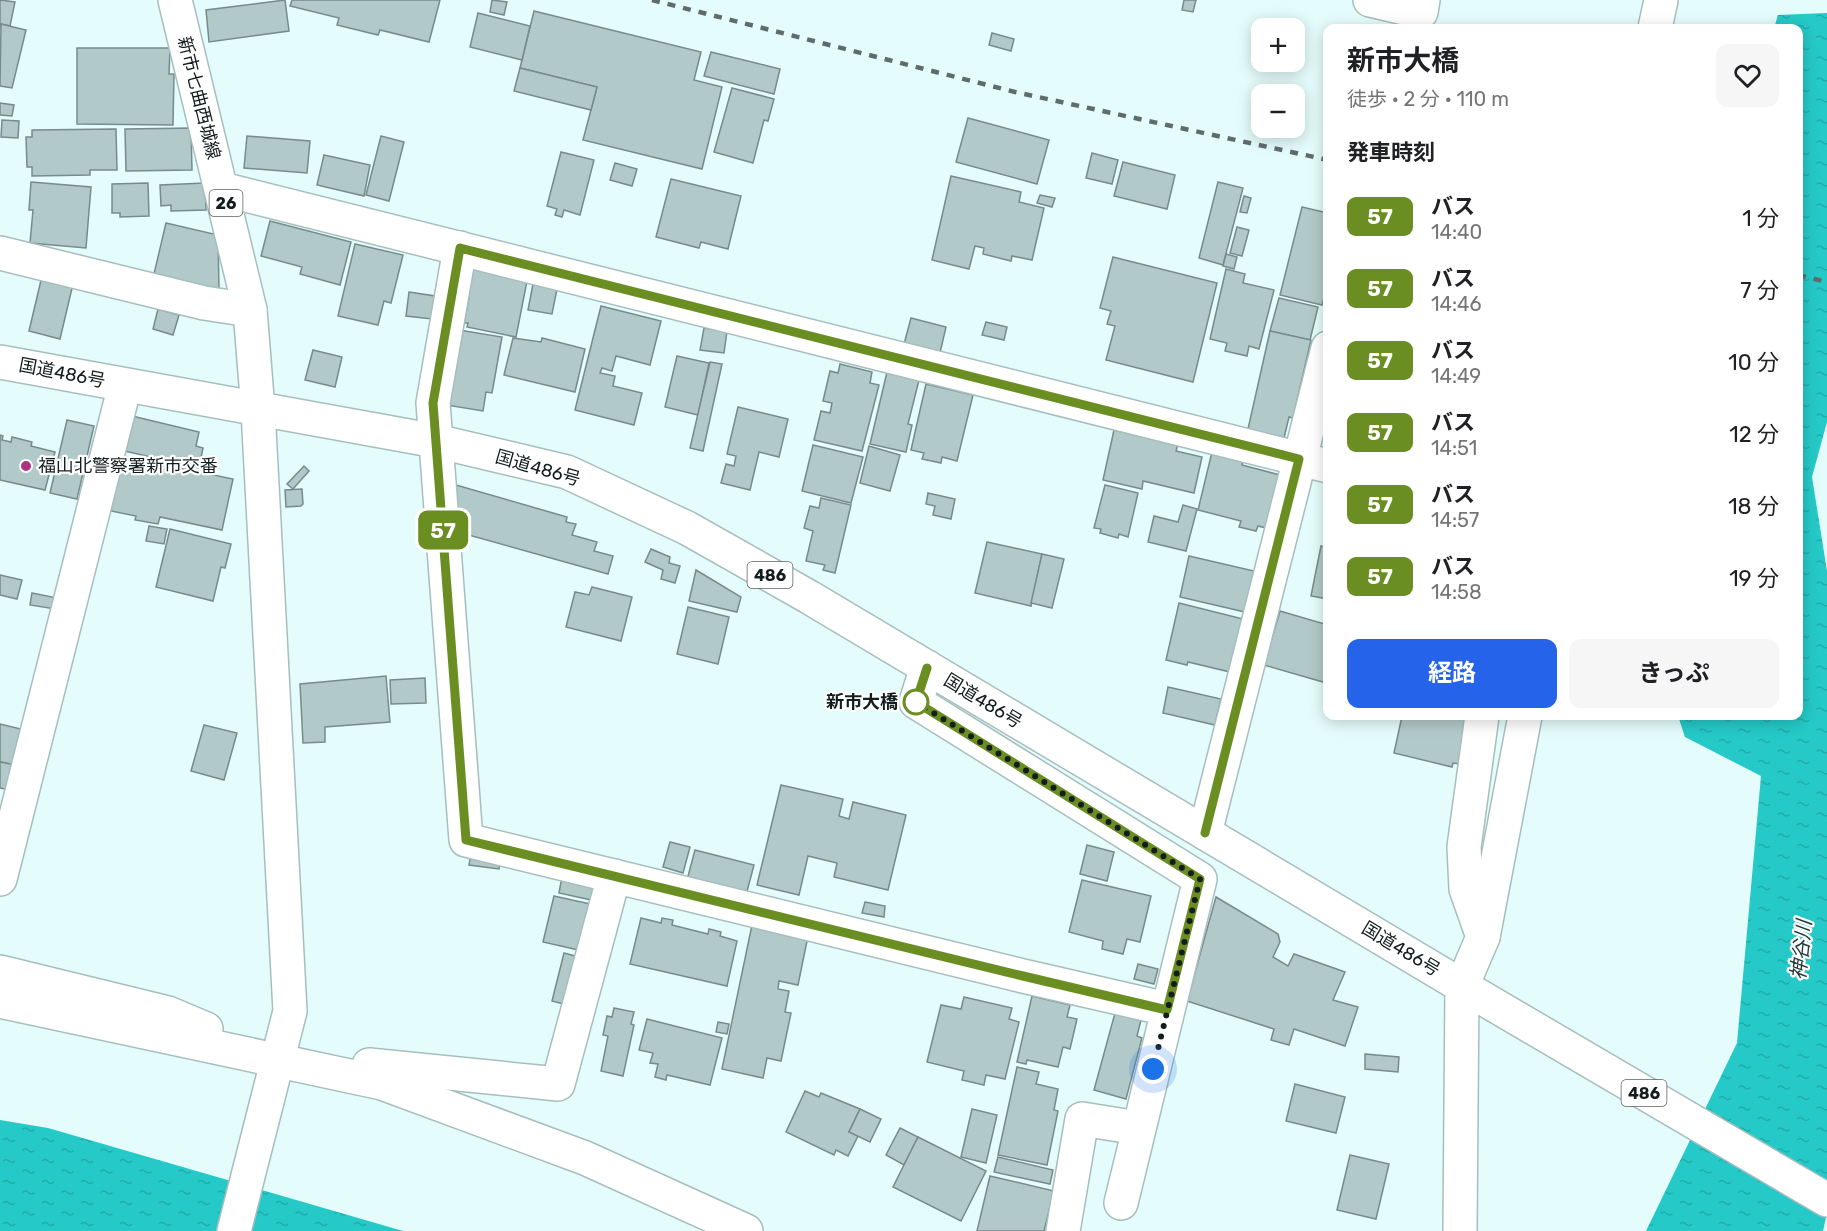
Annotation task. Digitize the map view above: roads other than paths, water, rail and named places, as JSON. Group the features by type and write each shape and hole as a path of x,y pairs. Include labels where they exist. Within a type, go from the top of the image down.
{"main road":[{"name":"新市七曲西城線","path":"175,0 250,310 258,410 290,1011 234,1231"},
{"path":"1370,0 1420,12 1423,0"},
{"path":"1656,24 1661,0"},
{"path":"222,189 1313,462"},
{"path":"460,248 433,403 466,840 1167,1010"},
{"path":"0,253 204,303 250,310"},
{"name":"国道486号","path":"0,362 436,441 567,472 687,528 1827,1200"},
{"path":"0,879 125,385"},
{"path":"1205,833 1313,462 1323,386"},
{"path":"927,668 916,702 1200,879 1121,1203"},
{"path":"1481,720 1464,847 1466,888 1483,938"},
{"path":"1460,1231 1462,986 1483,938 1524,720"},
{"path":"324,1070 330,1061 558,1084 614,876"},
{"path":"0,972 168,1013 276,1059"},
{"path":"0,1002 382,1083 585,1158 746,1231"},
{"path":"1064,1231 1082,1119 1138,1128"}],"water":[{"name":"神谷川","path":"1827,13 1827,422 1812,477 1827,571 1827,1213 1823,1231 1646,1231 1737,1043 1761,776 1685,737 1679,720 1803,720 1803,24 1775,24 1778,15"},
{"path":"0,1120 48,1128 403,1231 0,1231"}],"railway":[{"path":"652,0 1015,92 1323,159"},
{"path":"1803,276 1827,282"}],"place":[{"name":"福山北警察署新市交番","path":"26,466"},
{"name":"新市大橋","path":"916,702"}]}
